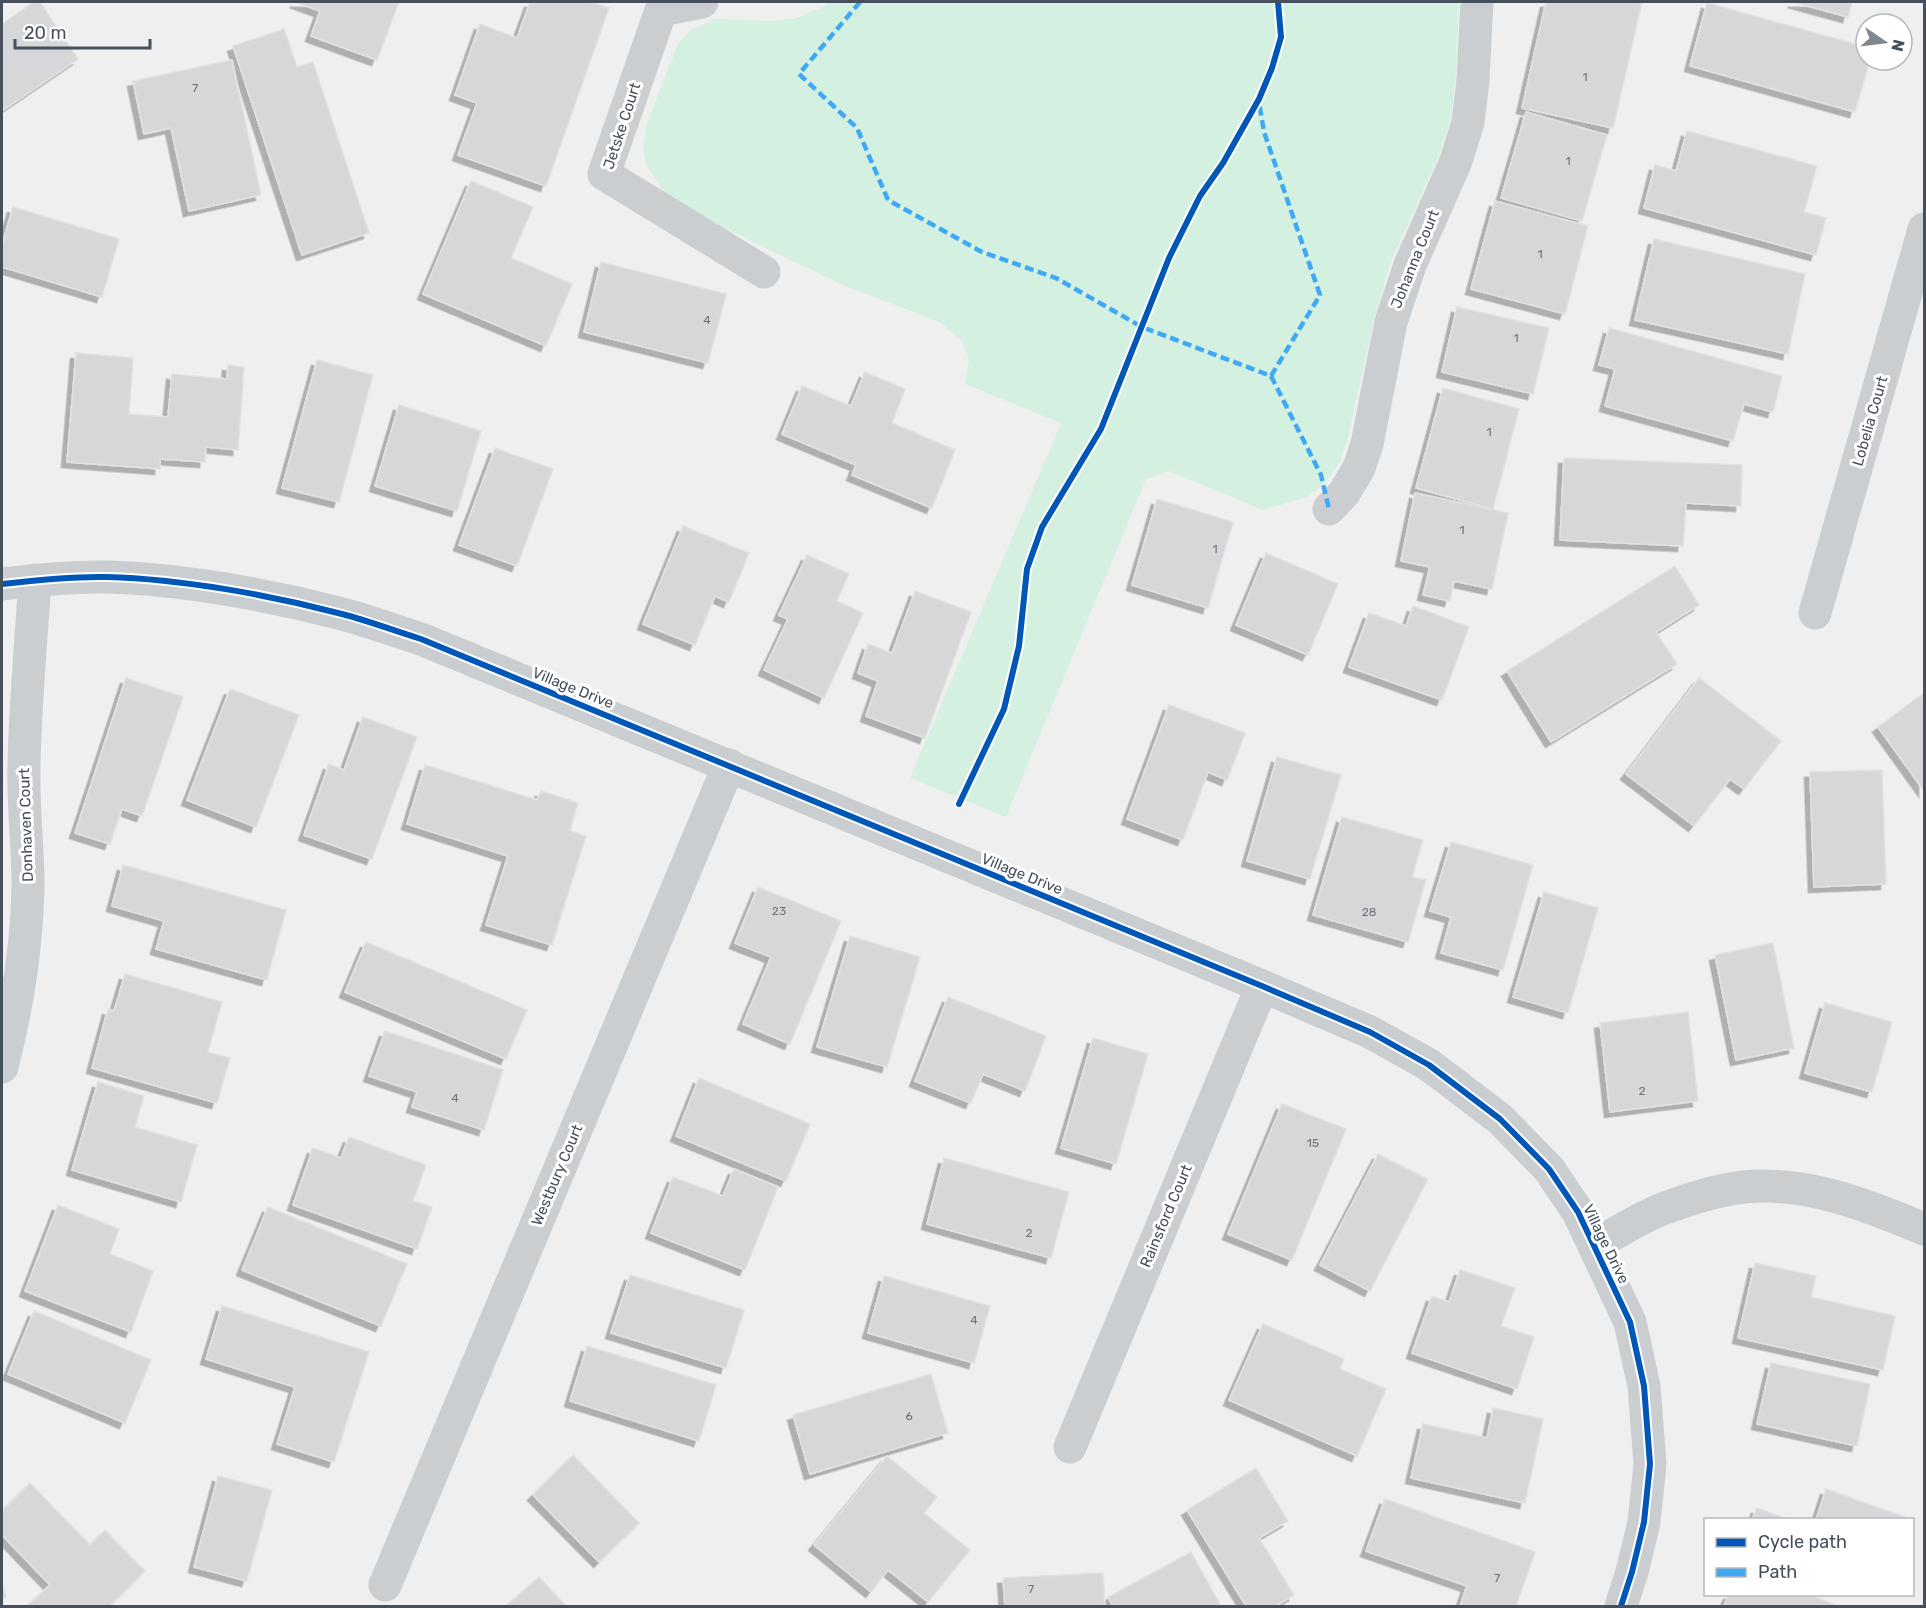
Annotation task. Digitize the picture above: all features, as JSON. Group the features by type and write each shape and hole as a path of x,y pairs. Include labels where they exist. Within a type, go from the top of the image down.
{"street":[{"name":"Jetske Court","path":"702,2 661,10 604,174 764,272"},
{"name":"Johanna Court","path":"1329,509 1344,493 1359,468 1367,444 1391,321 1410,265 1456,160 1468,122 1473,80 1477,2"},
{"name":"Lobelia Court","path":"1815,613 1924,229"},
{"name":"Village Drive","path":"2,584 107,577 188,584 265,596 343,614 421,639 1262,986 1370,1032 1429,1065 1500,1119 1549,1169 1578,1212 1630,1322 1644,1386 1649,1453 1644,1522 1621,1606"},
{"name":"Donhaven Court","path":"2,1067 11,1032 24,955 28,887 24,758 35,580"},
{"name":"Westbury Court","path":"385,1586 729,765"},
{"name":"Rainsford Court","path":"1070,1447 1262,986"},
{"path":"1595,1245 1659,1211 1704,1196 1743,1187 1784,1188 1830,1194 1873,1207 1924,1229"}],"green space":[{"path":"830,2 1459,2 1456,74 1451,118 1439,155 1391,261 1374,319 1348,437 1340,462 1327,481 1307,497 1263,510 1169,471 1146,479 1006,817 910,778 1061,423 965,384 969,360 962,341 939,322 843,285 687,210 663,190 647,167 643,147 647,123 678,44 691,30 714,19 771,21 794,19"}],"building":[{"path":"34,2 40,2 78,59 3,110 2,24"},
{"path":"295,2 399,2 377,60 311,36 320,11"},
{"path":"530,2 590,2 609,8 546,186 458,155 477,103 455,95 480,24 517,38"},
{"path":"1546,2 1642,2 1613,128 1522,108"},
{"path":"1793,2 1852,2 1848,17"},
{"path":"1707,3 1854,44 1854,72 1867,72 1855,112 1690,66"},
{"path":"284,29 297,67 313,62 369,233 302,255 233,46"},
{"path":"232,60 261,195 189,211 171,128 144,134 133,81"},
{"path":"1526,112 1607,135 1582,221 1501,198"},
{"path":"1687,131 1817,166 1804,212 1826,218 1816,255 1644,208 1655,165 1676,171"},
{"path":"471,181 533,207 511,258 572,284 546,346 423,294"},
{"path":"1495,201 1588,226 1565,314 1471,289"},
{"path":"13,207 119,239 102,297 2,267 2,245"},
{"path":"1654,239 1805,274 1788,354 1635,320"},
{"path":"601,262 726,294 708,363 584,332"},
{"path":"1457,307 1549,328 1533,394 1442,372"},
{"path":"1609,328 1782,376 1773,412 1744,404 1733,441 1605,406 1615,369 1599,365"},
{"path":"76,353 133,358 129,414 168,417 172,374 227,379 228,365 244,367 238,450 206,447 205,462 160,459 160,469 67,462"},
{"path":"317,360 373,375 339,502 282,488"},
{"path":"865,372 905,389 892,423 955,450 932,508 852,475 856,465 782,434 802,386 851,406"},
{"path":"1443,388 1519,409 1493,509 1416,488"},
{"path":"399,405 481,431 457,511 375,486"},
{"path":"495,448 553,469 517,566 459,545"},
{"path":"1564,458 1742,465 1741,506 1686,503 1683,546 1560,540"},
{"path":"1415,493 1508,513 1492,589 1454,581 1450,601 1423,595 1430,567 1401,561"},
{"path":"1157,499 1233,522 1208,608 1132,585"},
{"path":"683,526 749,553 729,602 715,596 695,645 643,624"},
{"path":"1266,553 1338,584 1308,655 1236,625"},
{"path":"807,555 849,574 837,601 863,613 824,698 764,670 788,619 779,615"},
{"path":"1675,566 1699,605 1656,632 1677,664 1551,742 1507,671"},
{"path":"915,591 971,612 925,738 866,716 878,681 858,673 868,644 892,653"},
{"path":"1413,606 1469,627 1442,700 1349,667 1369,613 1406,626"},
{"path":"126,678 183,697 142,816 122,809 110,844 75,833"},
{"path":"1699,678 1781,741 1744,789 1730,779 1694,826 1626,774"},
{"path":"230,689 299,715 256,827 187,800"},
{"path":"1924,693 1924,791 1878,727"},
{"path":"1169,705 1245,733 1227,780 1208,772 1183,840 1127,819"},
{"path":"363,717 417,737 372,859 304,835 329,764 344,770"},
{"path":"1277,757 1341,775 1310,879 1247,861"},
{"path":"425,765 537,800 541,791 578,803 570,831 586,836 552,945 486,925 508,856 407,824"},
{"path":"1882,770 1886,884 1814,887 1810,772"},
{"path":"1342,817 1423,840 1412,877 1426,880 1408,942 1313,915"},
{"path":"1451,842 1533,865 1503,970 1441,953 1451,917 1430,911"},
{"path":"123,865 286,910 267,980 156,949 164,921 112,906"},
{"path":"758,887 841,921 790,1044 743,1024 771,957 735,943"},
{"path":"1544,892 1598,908 1568,1013 1513,997"},
{"path":"850,936 920,957 887,1067 817,1047"},
{"path":"366,942 527,1010 506,1059 345,992"},
{"path":"1773,943 1794,1048 1736,1060 1715,955"},
{"path":"125,974 222,1002 208,1052 230,1058 217,1103 92,1068 108,1009 114,1011"},
{"path":"948,997 1046,1036 1025,1091 983,1074 971,1103 915,1081"},
{"path":"1825,1003 1892,1022 1872,1092 1805,1073"},
{"path":"1688,1012 1698,1101 1610,1112 1600,1023"},
{"path":"385,1031 503,1070 484,1130 412,1107 417,1092 369,1076"},
{"path":"1093,1038 1148,1054 1116,1164 1061,1148"},
{"path":"699,1078 810,1124 786,1181 676,1136"},
{"path":"98,1082 144,1096 135,1127 197,1145 181,1202 72,1170"},
{"path":"1282,1104 1346,1129 1292,1260 1228,1234"},
{"path":"349,1137 426,1165 413,1201 432,1207 417,1249 293,1205 313,1148 341,1158"},
{"path":"1378,1154 1428,1179 1370,1291 1320,1265"},
{"path":"944,1158 1069,1192 1051,1258 927,1224"},
{"path":"734,1169 778,1187 745,1270 651,1233 673,1177 723,1196"},
{"path":"58,1205 119,1229 110,1254 153,1271 131,1332 25,1291"},
{"path":"268,1207 407,1264 381,1326 242,1270"},
{"path":"1755,1263 1816,1276 1811,1297 1895,1316 1883,1370 1738,1338"},
{"path":"1460,1270 1515,1288 1501,1326 1534,1337 1517,1389 1412,1353 1432,1296 1449,1302"},
{"path":"630,1275 744,1310 726,1368 611,1333"},
{"path":"884,1276 990,1306 974,1363 868,1333"},
{"path":"222,1306 369,1352 334,1462 277,1444 295,1387 206,1359"},
{"path":"34,1311 151,1360 125,1423 8,1374"},
{"path":"1263,1324 1344,1359 1340,1369 1386,1389 1357,1456 1229,1400"},
{"path":"587,1346 716,1385 699,1441 570,1401"},
{"path":"1771,1363 1870,1384 1857,1446 1757,1424"},
{"path":"931,1374 948,1433 810,1474 793,1415"},
{"path":"1493,1408 1543,1419 1525,1503 1411,1478 1423,1424 1487,1438"},
{"path":"573,1455 639,1523 599,1562 533,1495"},
{"path":"887,1456 937,1497 924,1513 970,1550 928,1602 888,1570 871,1592 814,1545"},
{"path":"1256,1468 1288,1521 1259,1538 1294,1595 1276,1606 1246,1606 1187,1510"},
{"path":"218,1476 272,1490 247,1581 194,1567"},
{"path":"30,1483 90,1545 105,1530 145,1571 109,1606 27,1606 50,1585 2,1535 2,1511"},
{"path":"1826,1489 1908,1518 1817,1518"},
{"path":"1385,1499 1535,1552 1516,1606 1460,1606 1467,1586 1366,1551"},
{"path":"1757,1508 1784,1518 1753,1518"},
{"path":"1191,1552 1221,1606 1113,1606 1108,1597"},
{"path":"1103,1573 1105,1606 1005,1606 1003,1578"},
{"path":"539,1577 566,1606 506,1606"},
{"path":"2,1585 6,1597 2,1599"},
{"path":"1728,1596 1814,1596 1837,1606 1724,1606"}],"marked path":[{"path":"860,2 799,74 857,128 888,200 982,252 1056,278 1142,327 1271,376 1320,295 1264,132 1259,102"},
{"path":"1271,376 1321,475 1329,509"}],"cycle path":[{"path":"959,804 1004,709 1019,646 1027,569 1042,527 1101,429 1169,258 1200,196 1223,163 1259,99 1272,68 1281,37 1278,2"},
{"path":"2,584 94,577 165,581 256,594 314,607 421,639 1262,986 1370,1032 1429,1065 1500,1119 1549,1169 1578,1212 1630,1322 1644,1386 1650,1464 1644,1522 1621,1606"}]}
